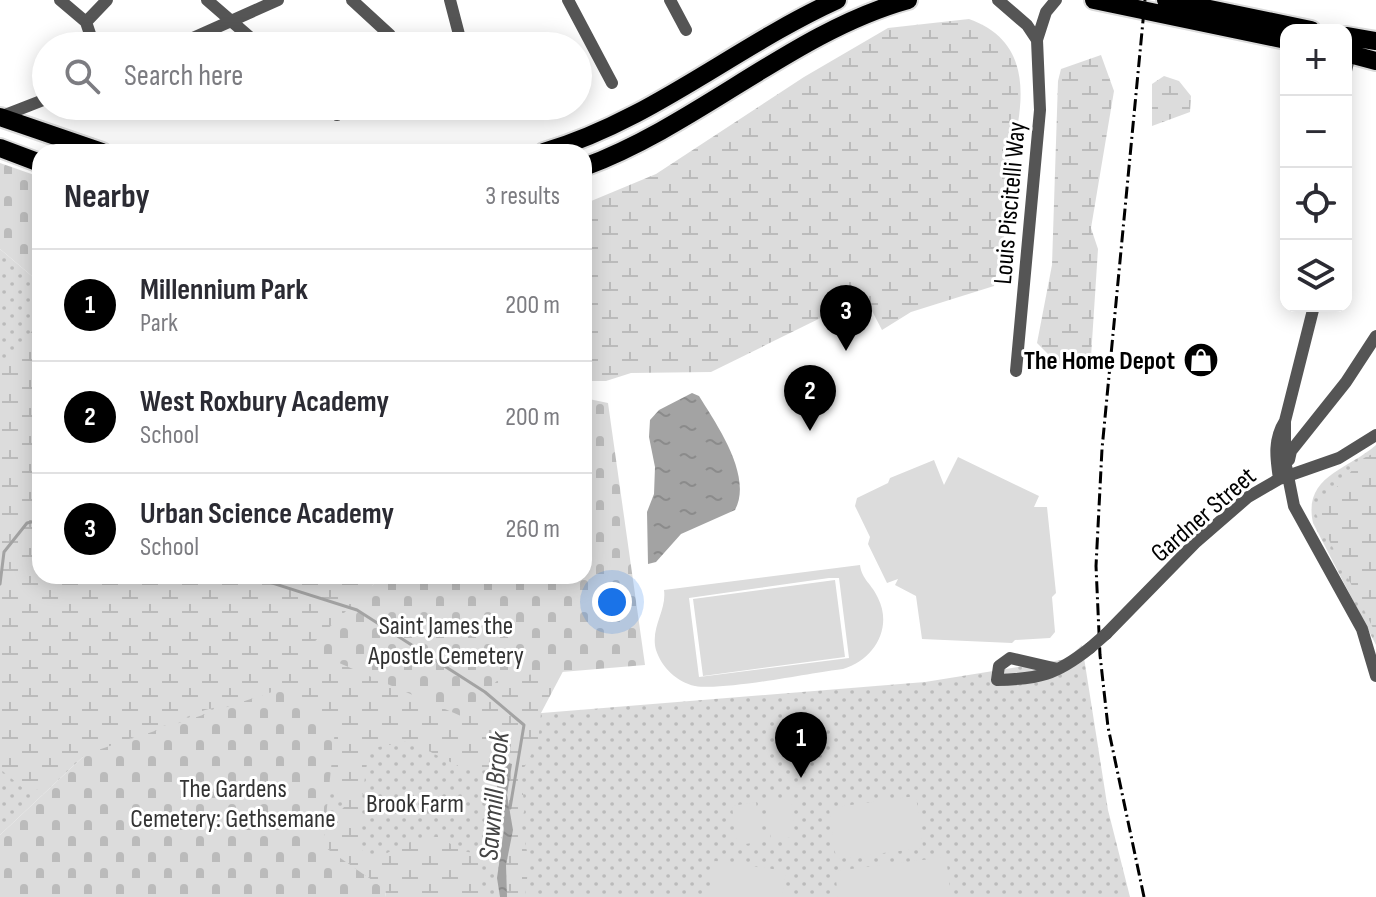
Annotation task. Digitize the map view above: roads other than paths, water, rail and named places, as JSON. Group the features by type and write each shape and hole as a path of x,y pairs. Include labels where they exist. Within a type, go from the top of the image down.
{"highway":[{"path":"565,144 621,123 837,0"},
{"path":"592,164 645,141 856,19 908,0"},
{"path":"1094,0 1280,39"},
{"path":"1166,0 1282,24"},
{"path":"1352,52 1376,41"},
{"path":"1352,55 1376,61"},
{"path":"701,78 714,101"},
{"path":"0,117 79,144"},
{"path":"0,148 32,160"}],"street":[{"path":"60,0 86,22 89,32"},
{"path":"86,22 107,0"},
{"path":"207,0 244,32"},
{"path":"206,32 278,0"},
{"path":"352,0 387,32"},
{"path":"450,0 458,32"},
{"path":"568,0 585,32"},
{"path":"670,0 686,30"},
{"path":"998,0 1027,25 1037,40"},
{"name":"Louis Piscitelli Way","path":"1016,371 1040,110 1037,40 1046,12 1056,0"},
{"path":"592,45 612,83"},
{"path":"0,117 32,104"},
{"path":"1312,312 1285,421 1284,477 1294,506 1362,629 1376,676"},
{"name":"Gardner Street","path":"1058,669 1106,634 1195,543 1248,497 1284,477 1291,451 1346,382 1376,336"},
{"path":"1284,477 1339,458 1376,435"}],"water":[{"path":"692,393 699,396 730,451 740,482 739,497 735,510 681,534 656,562 648,564 647,512 654,494 655,467 649,437 650,420 659,410"},
{"path":"502,761 512,764 507,795 513,830 506,865 507,897 500,897 497,878 504,829 494,768"}],"waterway":[{"name":"Sawmill Brook","path":"0,584 4,552 27,523 32,522"},
{"name":"Sawmill Brook","path":"275,584 357,610 485,692 524,725 510,808"}],"railway":[{"path":"1144,897 1108,727 1100,655 1096,566 1102,449 1145,0"}],"place":[{"name":"Urban Science Academy","path":"846,351"},
{"name":"The Home Depot","path":"1201,360"},
{"name":"West Roxbury Academy","path":"810,431"},
{"name":"Millennium Park","path":"801,778"}],"park label":[{"name":"Saint James the Apostle Cemetery","path":"446,640"},
{"name":"The Gardens Cemetery: Gethsemane","path":"233,803"},
{"name":"Brook Farm","path":"415,803"}]}
